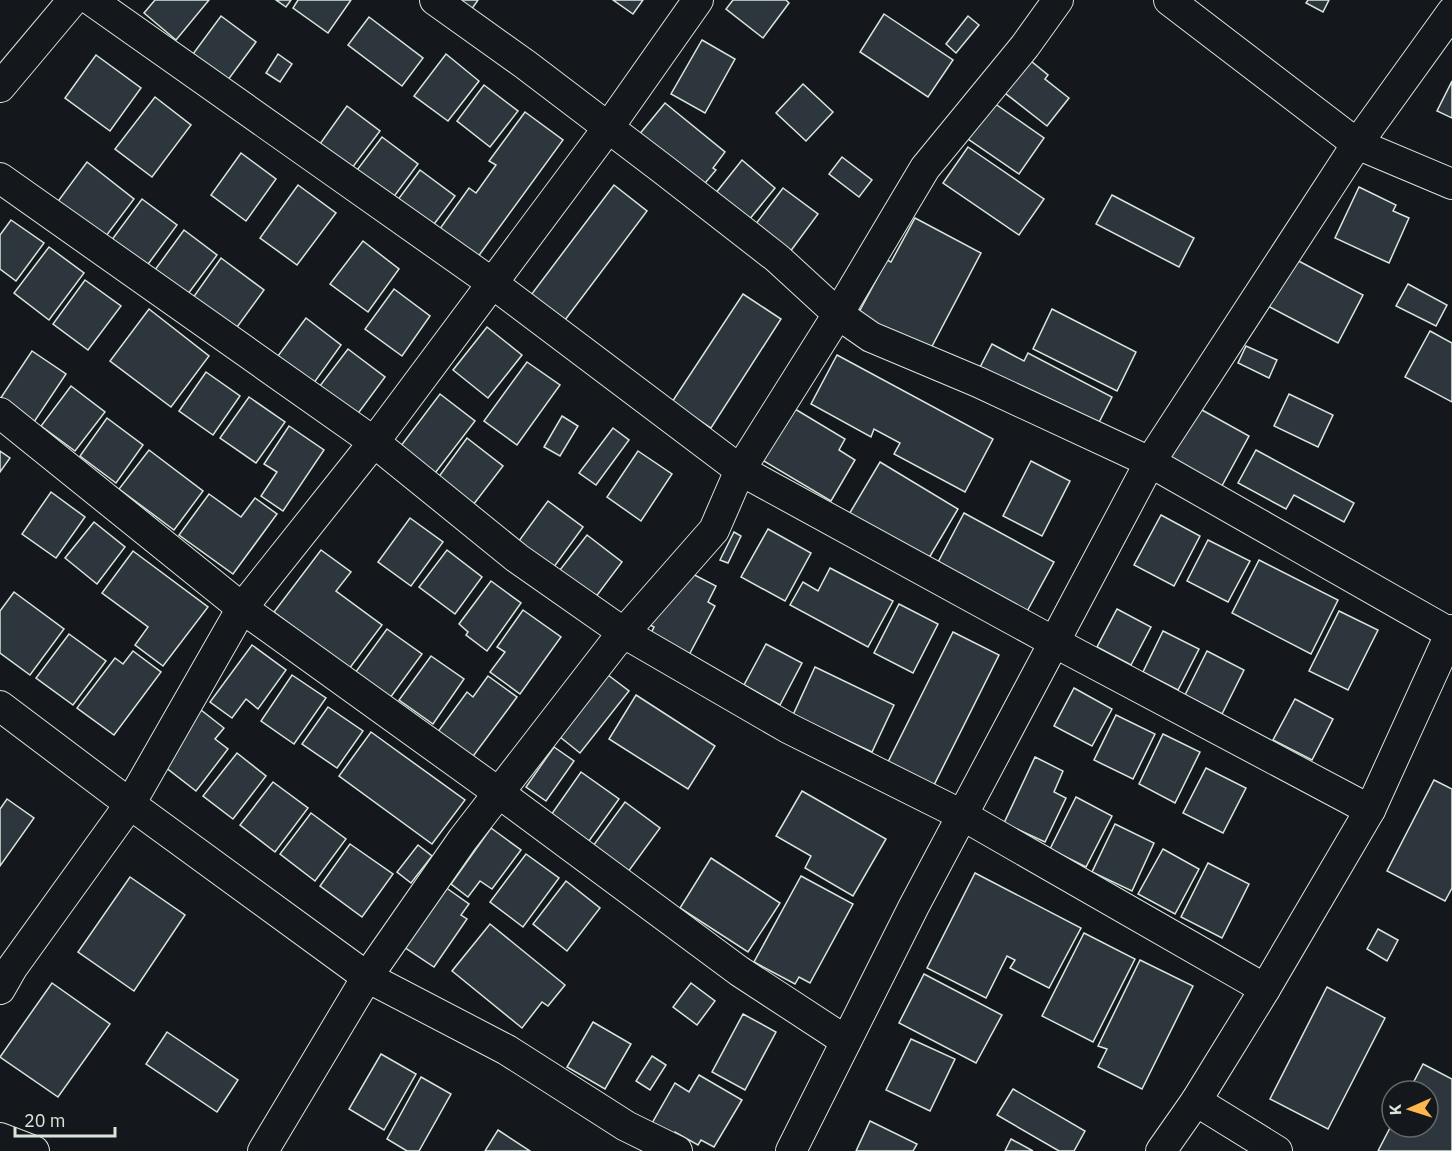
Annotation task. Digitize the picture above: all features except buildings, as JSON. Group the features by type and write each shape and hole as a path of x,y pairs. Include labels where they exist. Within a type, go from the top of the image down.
{"street":[{"path":"0,87 73,0"},
{"path":"91,0 492,283 740,470 1054,642 1370,810"},
{"path":"435,0 526,65 777,258 838,314 871,337 978,382 1150,462 1451,632 1370,810 1265,989 1196,1101 1161,1151"},
{"path":"4,972 130,804 242,608 374,442 608,128 698,0"},
{"path":"263,1151 367,977 463,839 624,633 714,530 740,470 838,314 925,168 1025,46 1058,0"},
{"path":"1169,0 1357,144 1452,184"},
{"path":"791,1151 962,815 1150,462 1357,144 1452,12"},
{"path":"0,178 374,442 517,558 624,633 788,728 962,815 1265,989"},
{"path":"0,413 242,608 499,793 739,971 846,1041"},
{"path":"0,706 367,977 507,1050 626,1126 676,1151"},
{"path":"1196,1101 1277,1151"},
{"path":"2,1143 34,1151"}]}
